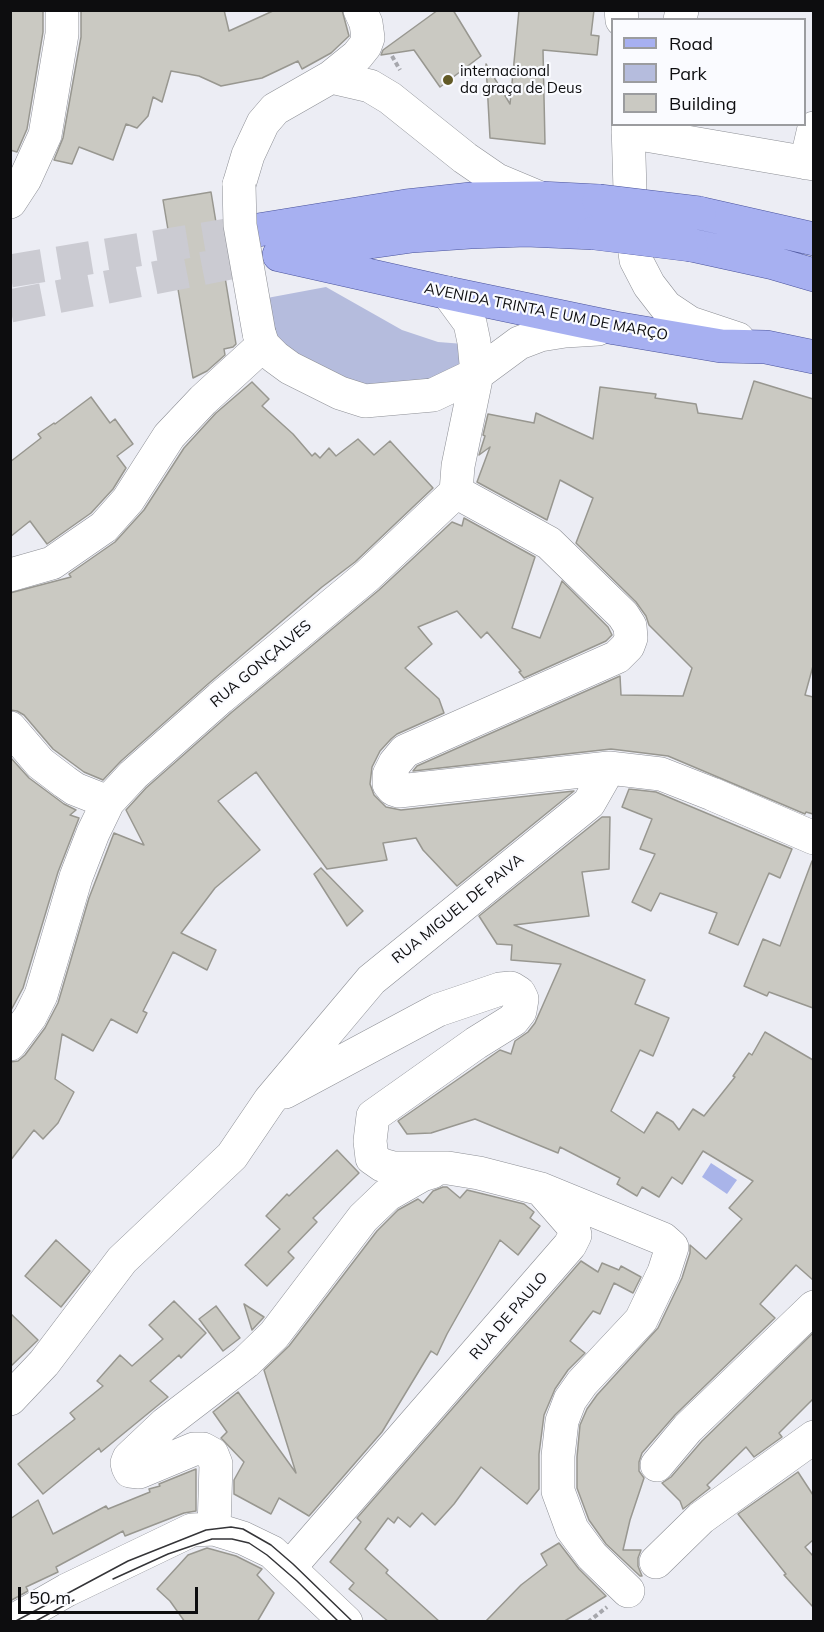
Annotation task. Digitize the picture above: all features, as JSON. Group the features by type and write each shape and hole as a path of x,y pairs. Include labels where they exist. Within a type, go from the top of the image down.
{"main road":[{"path":"266,247 406,206 471,199 540,198 692,245 773,263 813,275"},
{"path":"266,247 526,230 597,217 699,213 813,239"},
{"name":"AVENIDA TRINTA E UM DE MARÇO","path":"266,247 448,293 615,328 722,346 766,347 813,357"}],"street":[{"path":"10,202 25,178 45,135 62,34 62,10"},
{"path":"363,16 368,38 365,46 357,56 331,76 275,109 263,123 248,155 239,185 240,225 261,339 275,357 314,381 340,393 366,401 433,395 477,374 519,343 540,335 565,330 615,328"},
{"path":"331,76 370,86 390,98 497,180 540,198"},
{"path":"766,347 690,323 666,307 649,285 636,260 631,224 642,129 810,163 813,128"},
{"path":"448,293 470,323 477,374 458,466 456,492 549,543 623,615 630,626 632,638 628,646 617,657 405,751 389,775 389,784 393,789 399,791 609,768 661,774 813,838"},
{"path":"10,575 52,563 104,527 128,500 169,436 261,339"},
{"name":"RUA GONÇALVES","path":"10,1044 30,1017 41,995 76,877 93,832 108,802 142,767 220,698 367,576 456,492"},
{"path":"10,728 40,762 65,782 75,789 108,802"},
{"name":"RUA MIGUEL DE PAIVA","path":"10,1399 44,1363 123,1260 232,1156 270,1100 370,980 589,802 609,768"},
{"path":"270,1100 438,1010 500,989 511,988 519,993 522,999 520,1011 513,1020 476,1043 373,1116 370,1141 372,1158 393,1168 448,1168 479,1173 541,1189 669,1242 672,1247 664,1272 641,1320 603,1359 570,1400 562,1421 558,1456 558,1491 572,1529 592,1556 628,1592"},
{"path":"214,1529 216,1464 212,1454 203,1449 194,1449 139,1472 130,1471 127,1463 129,1458 165,1424 246,1362 274,1335 363,1218 387,1195 422,1174 448,1168"},
{"name":"RUA DE PAULO","path":"290,1568 570,1245 575,1235 573,1226 541,1189"},
{"path":"657,1465 688,1428 813,1307"},
{"path":"656,1562 701,1518 813,1437"},
{"path":"11,1622 67,1590 192,1530 214,1529 243,1538 272,1552 346,1622"}],"green space":[{"path":"326,287 402,330 438,342 464,344 461,372 440,386 370,388 312,373 271,332 267,298"}],"shaded area":[{"path":"711,1163 737,1180 727,1194 702,1177"}],"building":[{"path":"10,10 43,10 43,32 27,129 17,152 10,150"},
{"path":"81,10 224,10 229,31 275,10 342,10 349,36 331,53 302,69 298,61 262,78 221,86 199,76 171,71 162,102 153,97 148,116 137,128 126,124 113,160 79,147 72,164 54,160 63,138 81,37"},
{"path":"438,10 453,10 481,56 440,87 414,50 381,55 383,50"},
{"path":"519,10 594,10 591,35 599,36 597,55 543,50 545,144 490,138 486,64 510,104"},
{"path":"211,192 236,344 224,349 225,355 207,371 193,378 163,200"},
{"path":"754,381 813,399 813,666 805,695 813,697 813,814 806,812 805,814 668,756 611,749 413,771 417,766 620,676 621,695 683,696 692,668 649,625 646,616 636,602 576,543 593,498 560,480 547,520 477,482 490,447 479,455 488,414 534,423 536,413 593,439 600,387 656,394 655,398 696,404 698,413 742,419"},
{"path":"252,382 269,399 262,406 293,434 312,456 315,453 320,458 329,448 336,456 358,439 374,455 390,441 433,488 355,562 322,587 208,684 121,761 103,780 84,772 53,749 24,715 10,710 10,593 71,577 69,574 115,542 144,510 184,448 216,413"},
{"path":"91,397 110,423 115,419 133,444 117,456 126,468 113,489 91,513 47,544 30,521 10,537 10,462 41,438 38,434"},
{"path":"464,518 535,557 512,628 540,638 562,581 608,627 612,635 606,641 524,678 519,672 521,671 487,632 481,638 457,611 418,627 432,644 405,668 439,699 444,713 397,734 380,751 372,767 370,784 374,795 386,807 401,810 574,791 457,886 423,850 416,838 383,843 387,860 327,869 256,772 218,801 260,850 215,888 181,933 216,950 207,970 173,952 143,1011 147,1013 137,1033 111,1019 93,1051 62,1034 55,1079 74,1092 58,1123 43,1139 34,1130 10,1161 10,1062 18,1061 25,1055 45,1028 58,1003 89,898 114,833 144,845 126,810 146,788 232,712 379,590 452,522 462,526"},
{"path":"10,757 29,778 76,810 70,815 79,818 58,872 23,988 10,1012"},
{"path":"629,789 656,792 792,849 780,878 769,873 738,945 709,933 717,913 660,893 651,911 632,902 655,854 640,849 652,819 622,807"},
{"path":"602,817 610,817 609,869 582,872 589,916 514,925 645,980 635,1004 669,1018 653,1056 640,1050 611,1111 644,1133 657,1112 673,1122 679,1130 693,1109 704,1116 735,1077 733,1076 749,1053 752,1055 765,1032 813,1060 813,1280 796,1265 760,1304 775,1318 675,1415 642,1453 639,1471 644,1478 623,1550 641,1550 638,1566 642,1576 606,1544 589,1520 577,1488 580,1425 597,1395 658,1328 682,1278 690,1253 690,1245 706,1259 742,1219 729,1208 753,1181 703,1151 682,1184 672,1177 659,1197 642,1187 637,1196 617,1184 620,1178 560,1147 558,1153 475,1119 431,1133 407,1134 398,1121 500,1050 511,1054 515,1041 528,1032 535,1023 561,964 511,960 512,945 497,944 479,916"},
{"path":"812,861 813,1008 769,992 767,996 744,986 763,939 780,946"},
{"path":"321,868 363,911 347,926 314,874"},
{"path":"337,1150 359,1173 313,1218 317,1222 288,1252 294,1258 267,1286 245,1265 280,1229 266,1216 287,1194 289,1196"},
{"path":"447,1187 460,1198 467,1190 524,1204 534,1212 530,1218 540,1226 518,1255 500,1240 437,1355 431,1351 382,1432 309,1516 279,1498 271,1514 234,1494 234,1480 244,1462 221,1438 227,1432 213,1412 238,1392 296,1473 264,1370 289,1346 377,1231 398,1210 418,1199 423,1203 433,1191"},
{"path":"56,1240 90,1271 61,1307 25,1276"},
{"path":"581,1261 598,1272 602,1263 619,1270 621,1266 641,1277 633,1293 614,1283 600,1314 593,1311 570,1341 585,1353 568,1370 555,1389 544,1415 539,1454 539,1489 527,1504 481,1467 454,1504 435,1525 422,1513 410,1527 398,1517 394,1523 388,1518 365,1549 388,1570 386,1573 440,1622 389,1622 349,1589 354,1583 330,1562 361,1522 357,1518"},
{"path":"174,1301 206,1333 181,1358 179,1355 150,1381 168,1397 101,1452 99,1448 43,1494 18,1464 75,1419 70,1413 103,1386 97,1381 120,1355 132,1366 163,1339 149,1325"},
{"path":"244,1304 264,1317 252,1330"},
{"path":"216,1306 240,1338 223,1351 199,1319"},
{"path":"10,1313 38,1340 10,1367"},
{"path":"813,1333 813,1399 779,1433 782,1437 754,1457 746,1447 707,1485 710,1488 683,1509 680,1501 662,1483 671,1477 702,1441"},
{"path":"196,1469 196,1511 184,1513 125,1536 123,1531 56,1567 58,1572 26,1587 28,1591 10,1601 10,1519 38,1500 53,1534 106,1506 108,1509 150,1492 149,1489 160,1486 159,1484"},
{"path":"798,1472 813,1495 813,1540 805,1547 813,1556 813,1607 784,1575 786,1574 738,1514"},
{"path":"559,1543 579,1569 606,1596 563,1622 485,1622 521,1585 547,1565 541,1554"},
{"path":"207,1548 236,1556 262,1569 257,1575 274,1593 257,1622 185,1622 170,1601 157,1589 188,1555"}],"tunnel":[{"path":"10,271 258,230"},
{"path":"10,306 261,257"}],"tram line":[{"path":"14,1622 128,1561 206,1530 231,1527 243,1529 271,1545 353,1622"},
{"path":"113,1579 168,1554 212,1539 232,1539 249,1543 267,1555 339,1622"},
{"path":"34,1622 74,1600"}],"place":[{"name":"internacional da graça de Deus","path":"448,80"}]}
